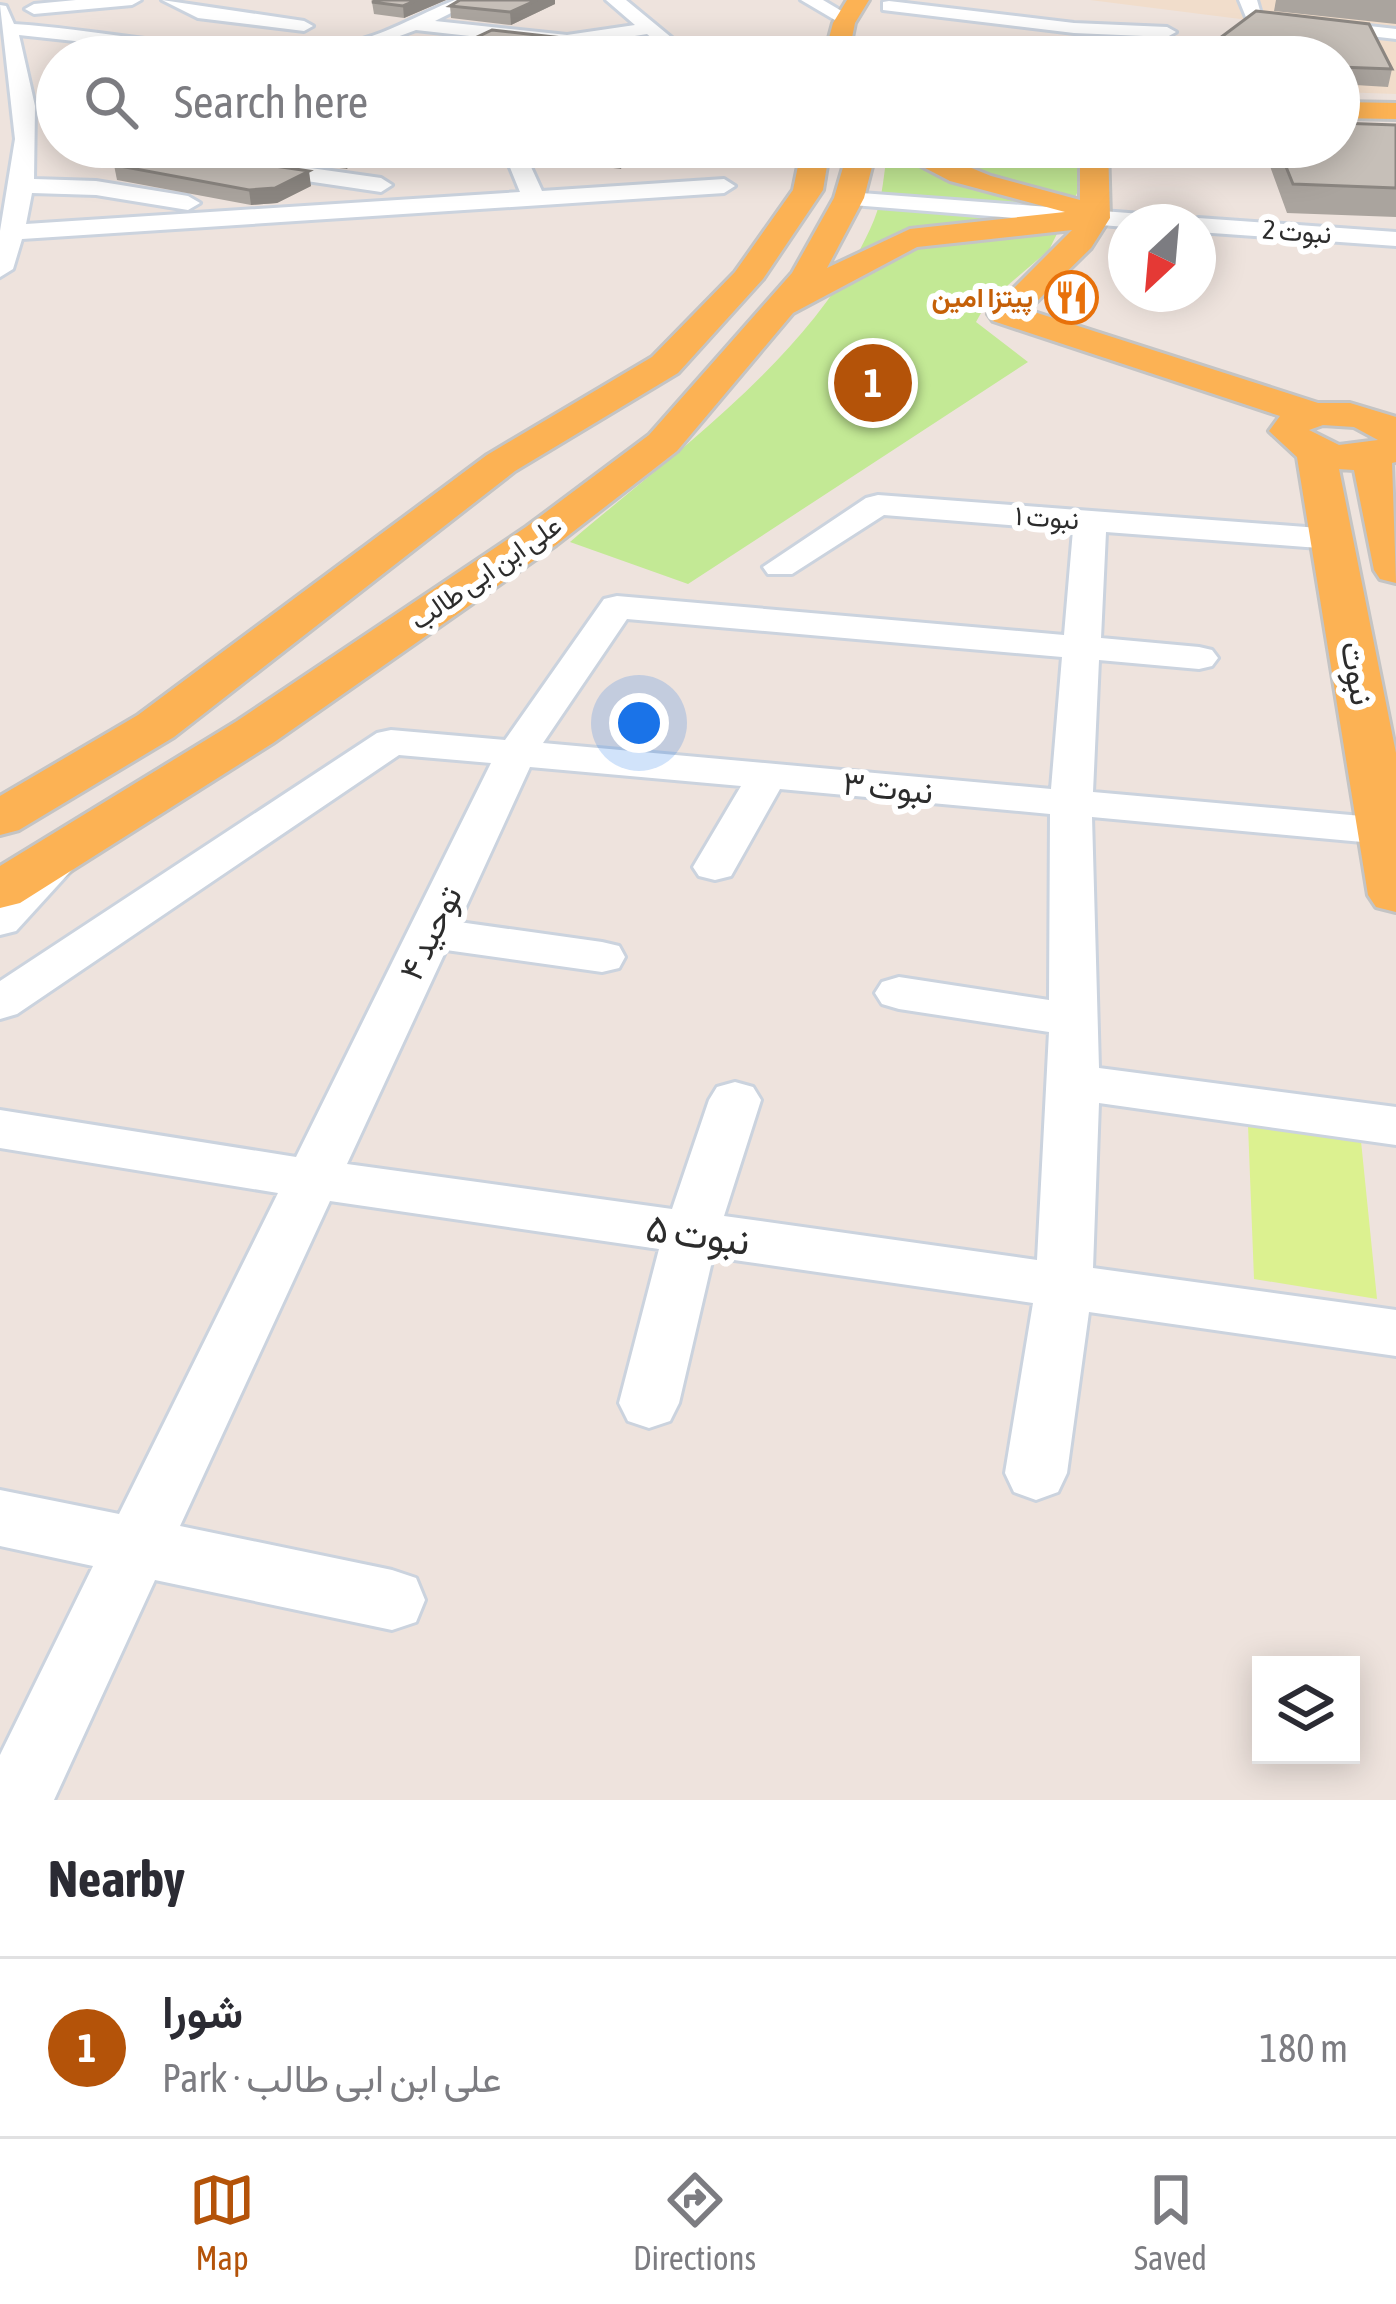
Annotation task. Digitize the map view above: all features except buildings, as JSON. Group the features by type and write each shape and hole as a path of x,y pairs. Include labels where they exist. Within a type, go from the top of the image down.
{"main road":[{"path":"880,36 891,3"},
{"path":"1360,110 1396,111"},
{"path":"0,819 156,726 394,540 545,436 665,365 747,279 808,190 812,168"},
{"path":"935,168 1095,214"},
{"path":"1094,168 1095,214 1080,241 1005,314 1007,330 1306,430 1388,446 1394,554"},
{"name":"علی ابن ابی طالب","path":"0,891 255,732 506,560 647,455 806,278 854,178"},
{"path":"775,314 868,257 910,238 1095,214"},
{"name":"نبوت","path":"1306,430 1332,539 1378,677 1384,831 1396,895"},
{"path":"545,436 525,468 532,476 553,482 597,478 647,455"},
{"path":"394,540 458,520 478,521 515,535 506,560"}],"street":[{"path":"3,17 132,0"},
{"path":"171,0 198,13 321,29 328,36"},
{"path":"383,36 470,5 420,0"},
{"path":"810,0 852,9"},
{"path":"1250,1 1254,17 1396,34"},
{"path":"611,2 661,36"},
{"path":"891,3 1074,28 1167,32"},
{"path":"3,17 111,36"},
{"path":"3,17 28,63 29,114 25,186 5,250 259,214 724,186"},
{"path":"224,36 263,21"},
{"path":"409,24 521,36"},
{"path":"600,36 652,28"},
{"path":"0,122 29,114"},
{"path":"29,114 36,120"},
{"path":"262,168 466,197"},
{"path":"290,172 298,168"},
{"path":"521,168 534,198"},
{"path":"854,178 1108,216"},
{"path":"25,186 96,188 259,214 381,185"},
{"name":"نبوت 2","path":"1216,226 1396,239"},
{"name":"نبوت ۱","path":"780,567 878,505 1332,539"},
{"path":"1036,1473 1064,1286 1074,1082 1071,805 1090,521"},
{"name":"توحید ۴","path":"16,1800 517,752 617,608 1199,658"},
{"name":"نبوت ۳","path":"0,1003 391,742 1384,831"},
{"path":"716,866 767,776"},
{"path":"0,921 72,847"},
{"path":"430,933 602,957"},
{"path":"899,993 1073,1020"},
{"path":"1074,1082 1396,1126"},
{"path":"649,1403 692,1233 735,1100"},
{"name":"نبوت ۵","path":"0,1129 313,1179 1396,1333"},
{"path":"0,1518 392,1600"}],"shaded area":[{"path":"1090,0 1396,0 1396,94 1360,93 1360,36 1294,36 1264,22"}],"green space":[{"path":"885,168 1080,168 1081,185 1049,250 986,304 976,322 1028,362 688,584 570,542 698,435 782,355 849,268 874,220"},
{"path":"1248,1125 1361,1141 1377,1299 1254,1279"}],"place":[{"name":"پیتزا امین","path":"1072,298"},
{"name":"شورا","path":"873,383"}]}
